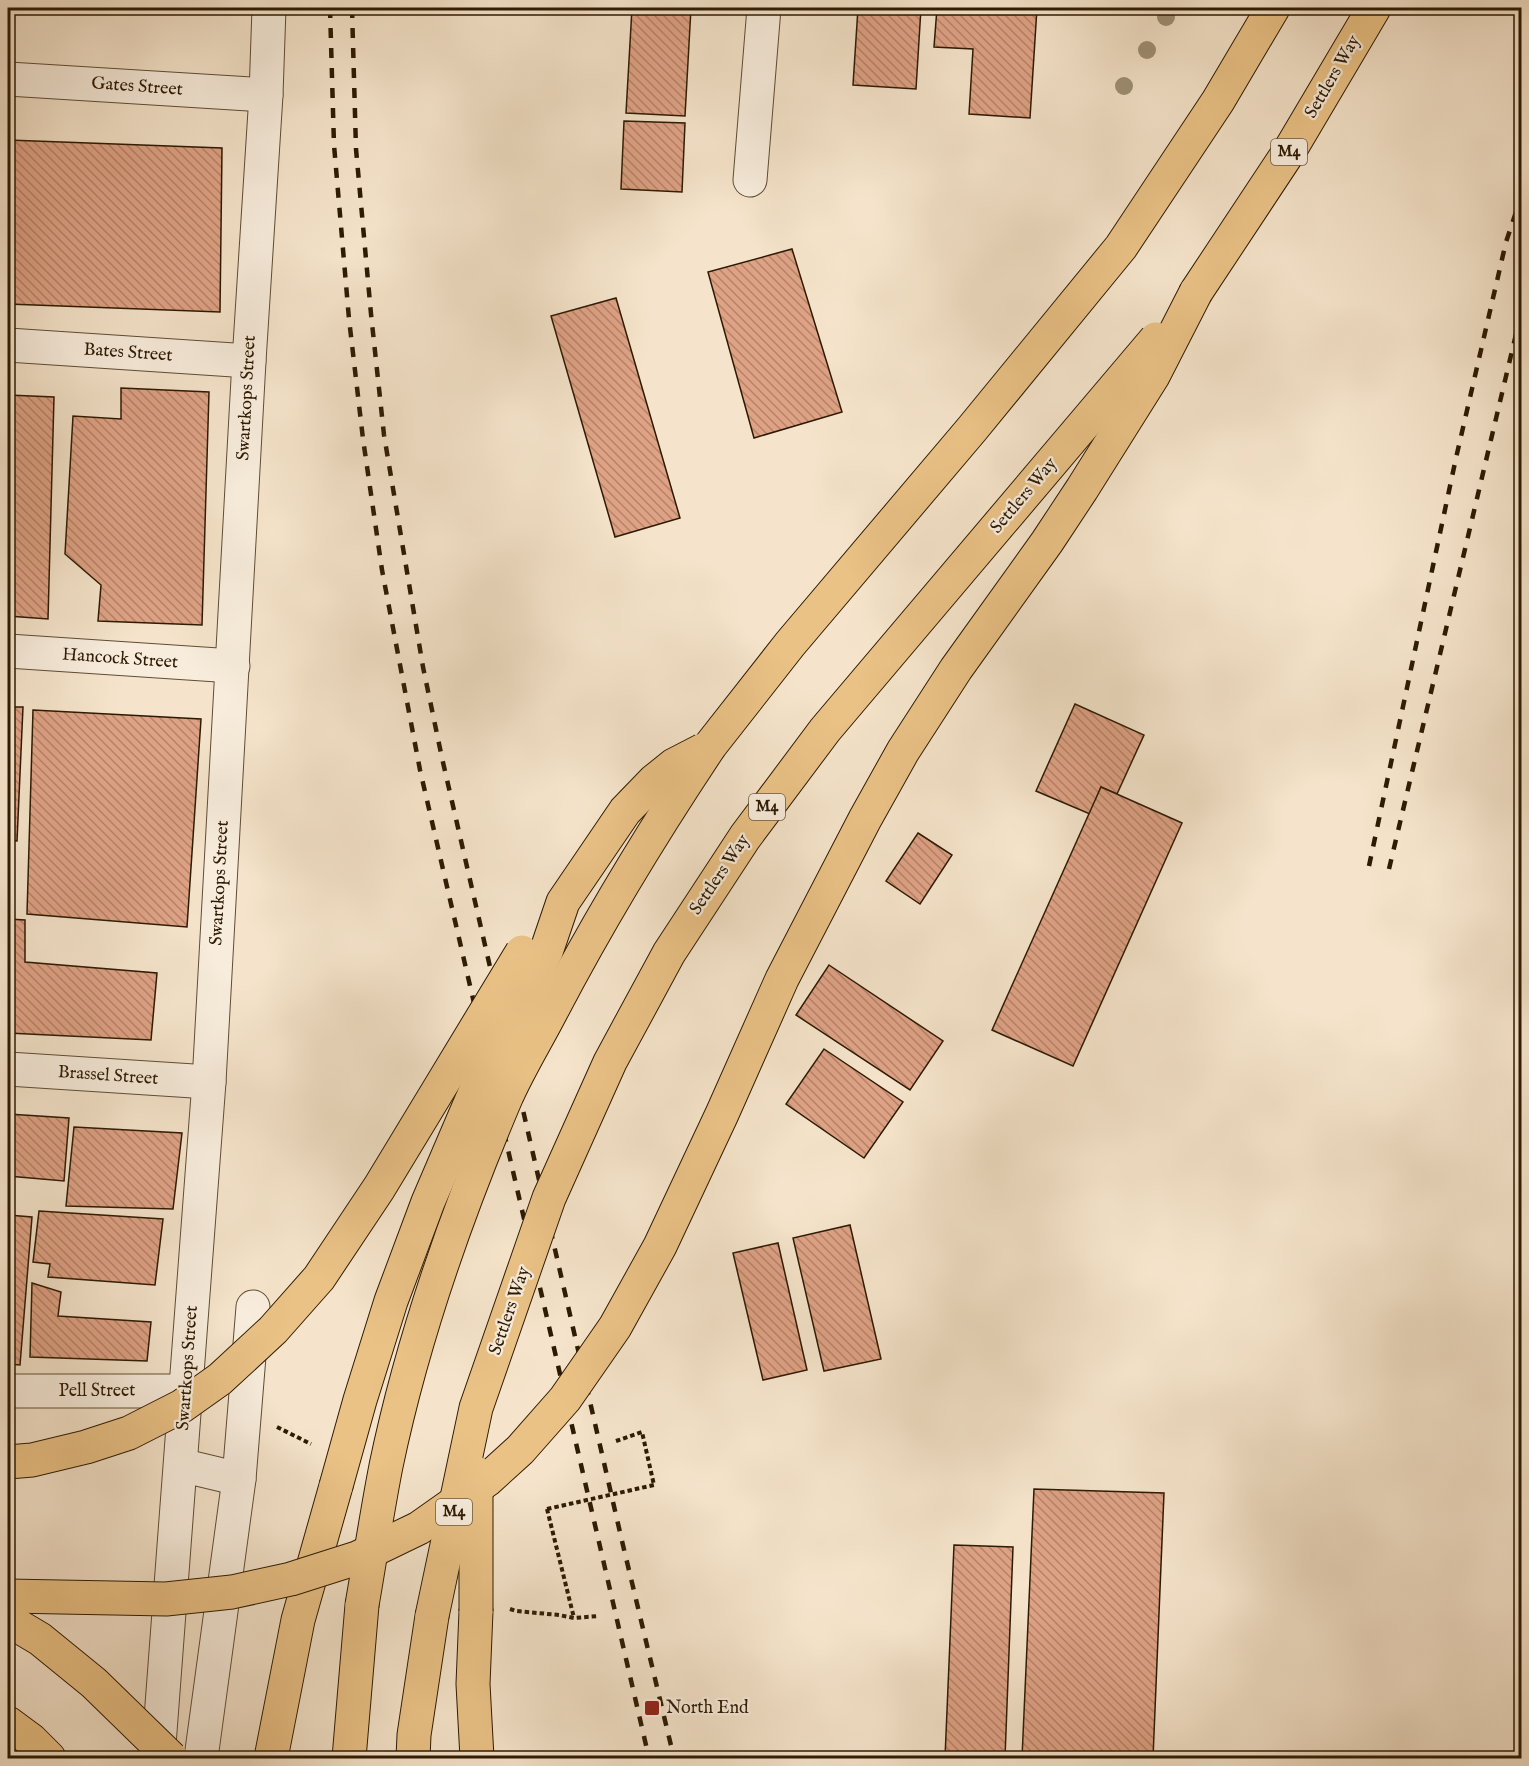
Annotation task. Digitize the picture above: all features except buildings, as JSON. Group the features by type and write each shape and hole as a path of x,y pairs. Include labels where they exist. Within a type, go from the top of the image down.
{"highway":[{"path":"349,1758 362,1605 386,1466 406,1385 433,1292 465,1199 506,1097 573,970 615,894 661,819 710,746 790,644 1121,248 1218,101 1273,8"},
{"name":"Settlers Way","path":"413,1758 414,1735 432,1616 476,1408 549,1197 610,1062 669,953 745,837 825,730 1196,292 1290,150 1374,8"},
{"path":"8,1596 166,1599 231,1592 291,1579 357,1558 419,1528 487,1480 520,1450 565,1400 609,1336 660,1246 718,1124 782,980 865,819 903,751 956,669 1082,489 1153,376 1196,292"},
{"path":"8,1462 32,1460 86,1447 129,1433 182,1406 220,1378 273,1330 325,1269 379,1188 527,944 563,902 625,811 654,781 674,765 710,746"},
{"path":"271,1758 298,1620 360,1400 391,1301 428,1202 476,1090 546,952 563,902"},
{"path":"476,1408 476,1611 472,1684 477,1758"},
{"path":"8,1620 40,1639 94,1683 171,1758"},
{"path":"8,1723 31,1740 49,1758"}],"street":[{"name":"Swartkops Street","path":"158,1758 167,1723 181,1467 209,1082 266,95 269,8"},
{"path":"750,180 764,8"},
{"name":"Gates Street","path":"8,79 266,95"},
{"name":"Bates Street","path":"8,345 249,361"},
{"name":"Hancock Street","path":"8,651 233,666"},
{"name":"Brassel Street","path":"8,1069 209,1082"},
{"path":"201,1758 239,1479 253,1307"},
{"name":"Pell Street","path":"8,1391 186,1391"},
{"path":"181,1467 239,1479"}],"path":[{"path":"574,1618 547,1509 654,1485 642,1432 616,1441"}],"railway":[{"path":"330,8 334,145 349,319 382,570 420,770 649,1758"},
{"path":"352,8 356,149 384,435 423,667 622,1541 674,1758"},
{"path":"1369,866 1456,458 1506,242 1522,194"},
{"path":"1389,869 1522,309"}],"place":[{"name":"North End","path":"652,1708"}]}
